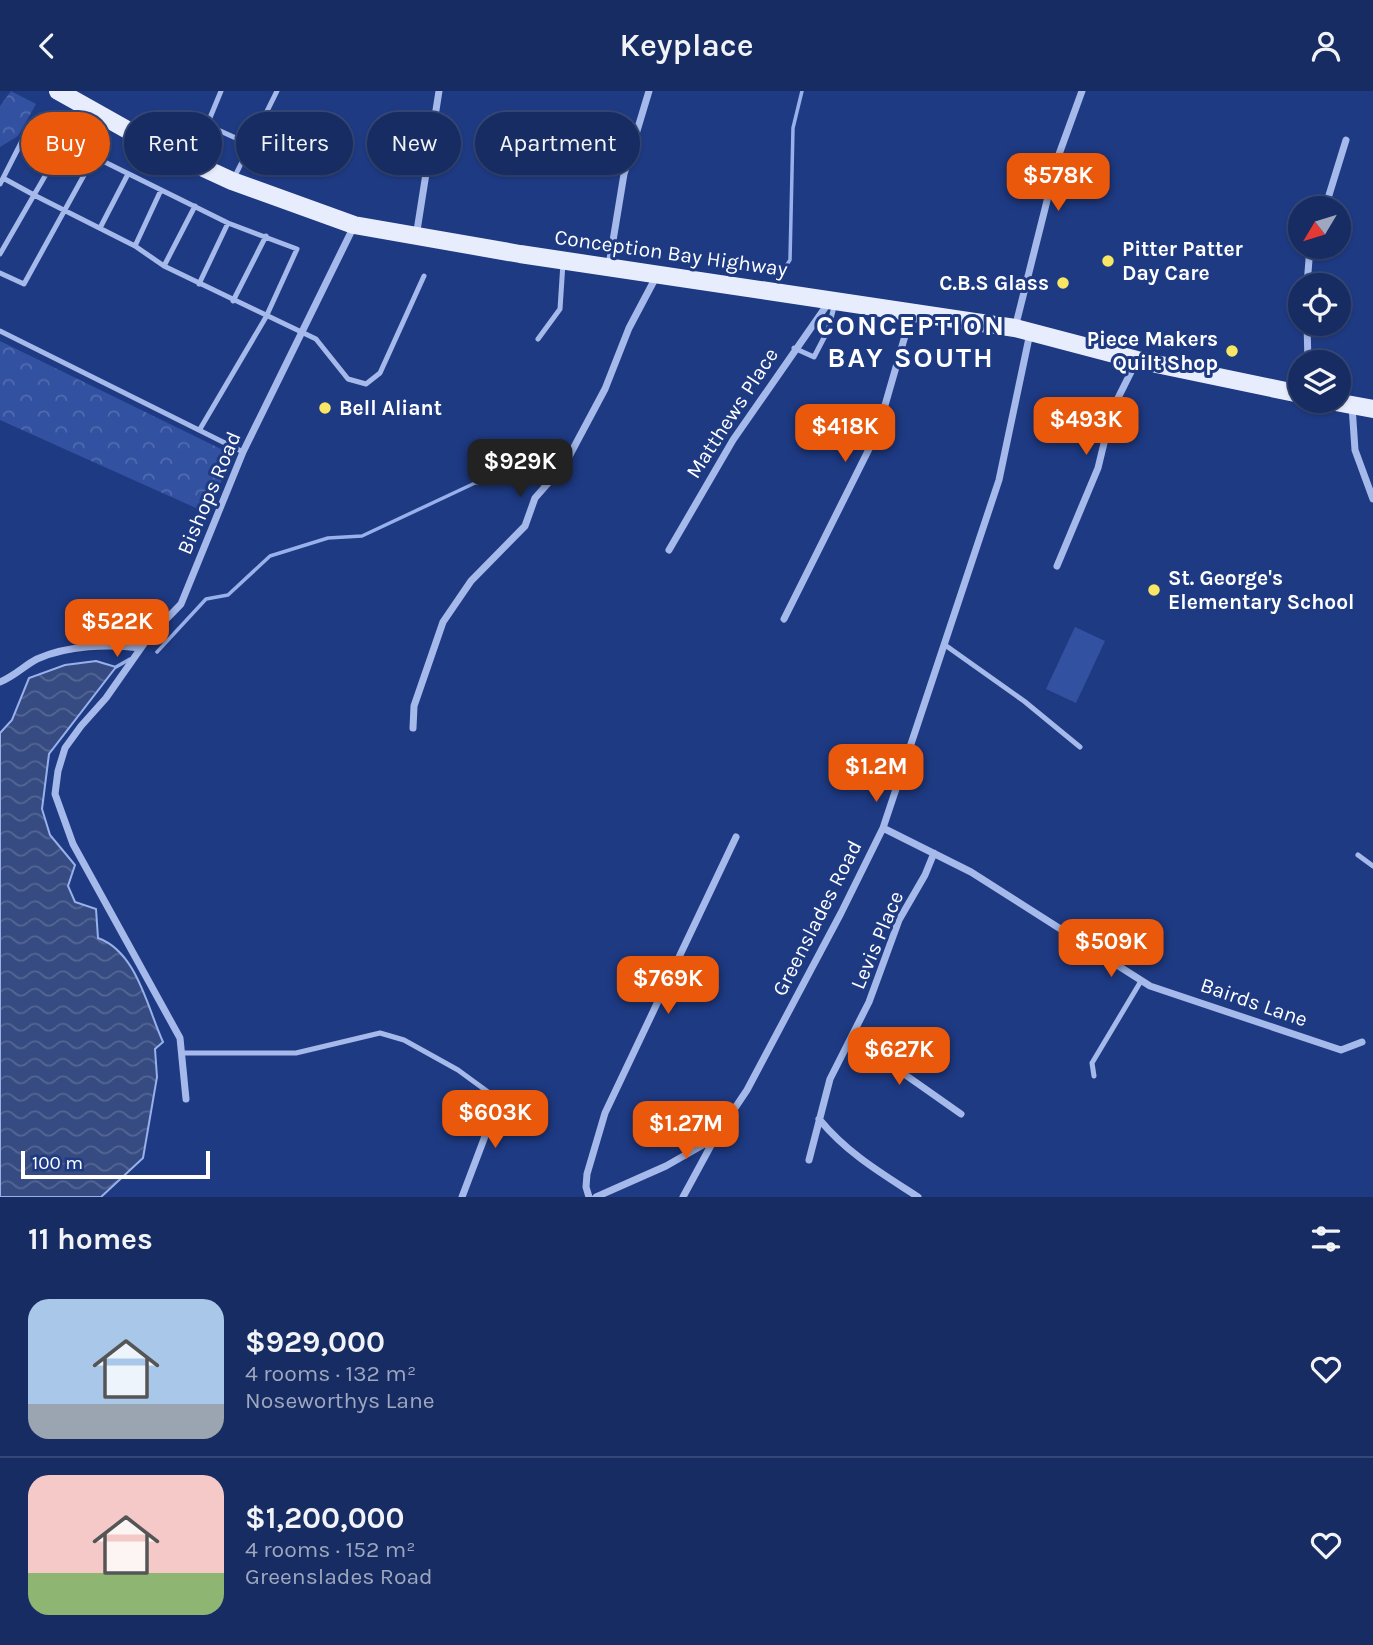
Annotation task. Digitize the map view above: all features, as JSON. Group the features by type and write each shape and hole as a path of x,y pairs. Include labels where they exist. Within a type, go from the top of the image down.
{"main road":[{"name":"Conception Bay Highway","path":"58,91 156,146 232,181 354,225 416,237 1023,330 1138,360 1288,391"},
{"path":"1352,405 1373,409"}],"street":[{"path":"416,237 439,91"},
{"path":"610,265 624,174 649,91"},
{"name":"Greenslades Road","path":"596,1197 666,1166 715,1138 747,1090 883,828 999,480 1023,330 1058,157 1082,91"},
{"path":"1329,196 1346,140"},
{"name":"Bishops Road","path":"186,1099 180,1038 161,999 73,844 55,794 65,748 141,648 181,604 243,452 354,225"},
{"path":"413,728 414,706 443,622 471,581 525,526 535,498 565,464 605,389 629,328 658,273"},
{"name":"Matthews Place","path":"669,550 715,468 794,348 833,299"},
{"path":"783,618 877,433 912,311"},
{"path":"1057,566 1098,468 1112,410 1138,360"},
{"path":"1352,405 1355,450 1373,499"},
{"path":"0,682 22,672 36,660 58,654 116,645 141,648"},
{"name":"Bairds Lane","path":"883,828 934,853 1017,900 1142,981 1341,1049 1362,1042"},
{"path":"589,1197 586,1187 587,1174 605,1113 736,837"},
{"name":"Levis Place","path":"809,1160 830,1079 853,1038 899,920 925,875 934,853"},
{"path":"853,1038 961,1114"},
{"path":"463,1197 500,1097"},
{"path":"819,1119 838,1142 877,1173 918,1197"},
{"path":"683,1197 715,1138"}],"lane":[{"path":"221,91 207,125 236,138"},
{"path":"266,112 277,91"},
{"path":"81,112 85,106"},
{"path":"21,143 1,181 135,246 164,266 233,301 302,332 322,345 335,366 348,379 366,384 380,373 424,276"},
{"path":"232,181 236,172"},
{"path":"0,254 45,175"},
{"path":"0,273 24,284 85,175"},
{"path":"100,228 127,175"},
{"path":"130,175 228,223 297,249 266,317 200,429"},
{"path":"135,246 161,190"},
{"path":"164,266 195,206"},
{"path":"199,283 228,223"},
{"path":"233,301 266,236"},
{"path":"538,339 560,309 563,260"},
{"path":"794,348 814,357 828,330 833,299"},
{"path":"0,331 243,452"},
{"path":"945,645 1024,701 1080,747"},
{"path":"1358,855 1373,866"},
{"path":"1094,1076 1092,1063 1142,981"},
{"path":"182,1053 310,1052 380,1033 404,1040 500,1097"}],"green space":[{"path":"11,91 36,104 32,112 21,112 21,131 18,136 0,147 0,106"},
{"path":"0,341 221,449 226,471 207,513 0,420"},
{"path":"1075,627 1105,641 1076,703 1046,689"}],"water":[{"path":"96,661 116,667 49,754 42,809 50,835 75,865 68,886 75,902 96,909 98,938 122,955 131,968 146,997 163,1042 155,1049 157,1077 143,1158 101,1197 0,1197 0,733 12,720 29,678 65,665"}],"waterway":[{"path":"783,270 790,260 793,128 802,91"},
{"path":"157,652 206,599 228,595 270,556 328,538 362,536 475,483 488,481"},
{"path":"116,667 130,659"}],"place":[{"name":"Pitter Patter Day Care","path":"1108,261"},
{"name":"C.B.S Glass","path":"1063,283"},
{"name":"Piece Makers Quilt Shop","path":"1232,351"},
{"name":"Bell Aliant","path":"325,408"},
{"name":"St. George's Elementary School","path":"1154,590"}],"district":[{"name":"CONCEPTION BAY SOUTH","path":"911,341"}]}
